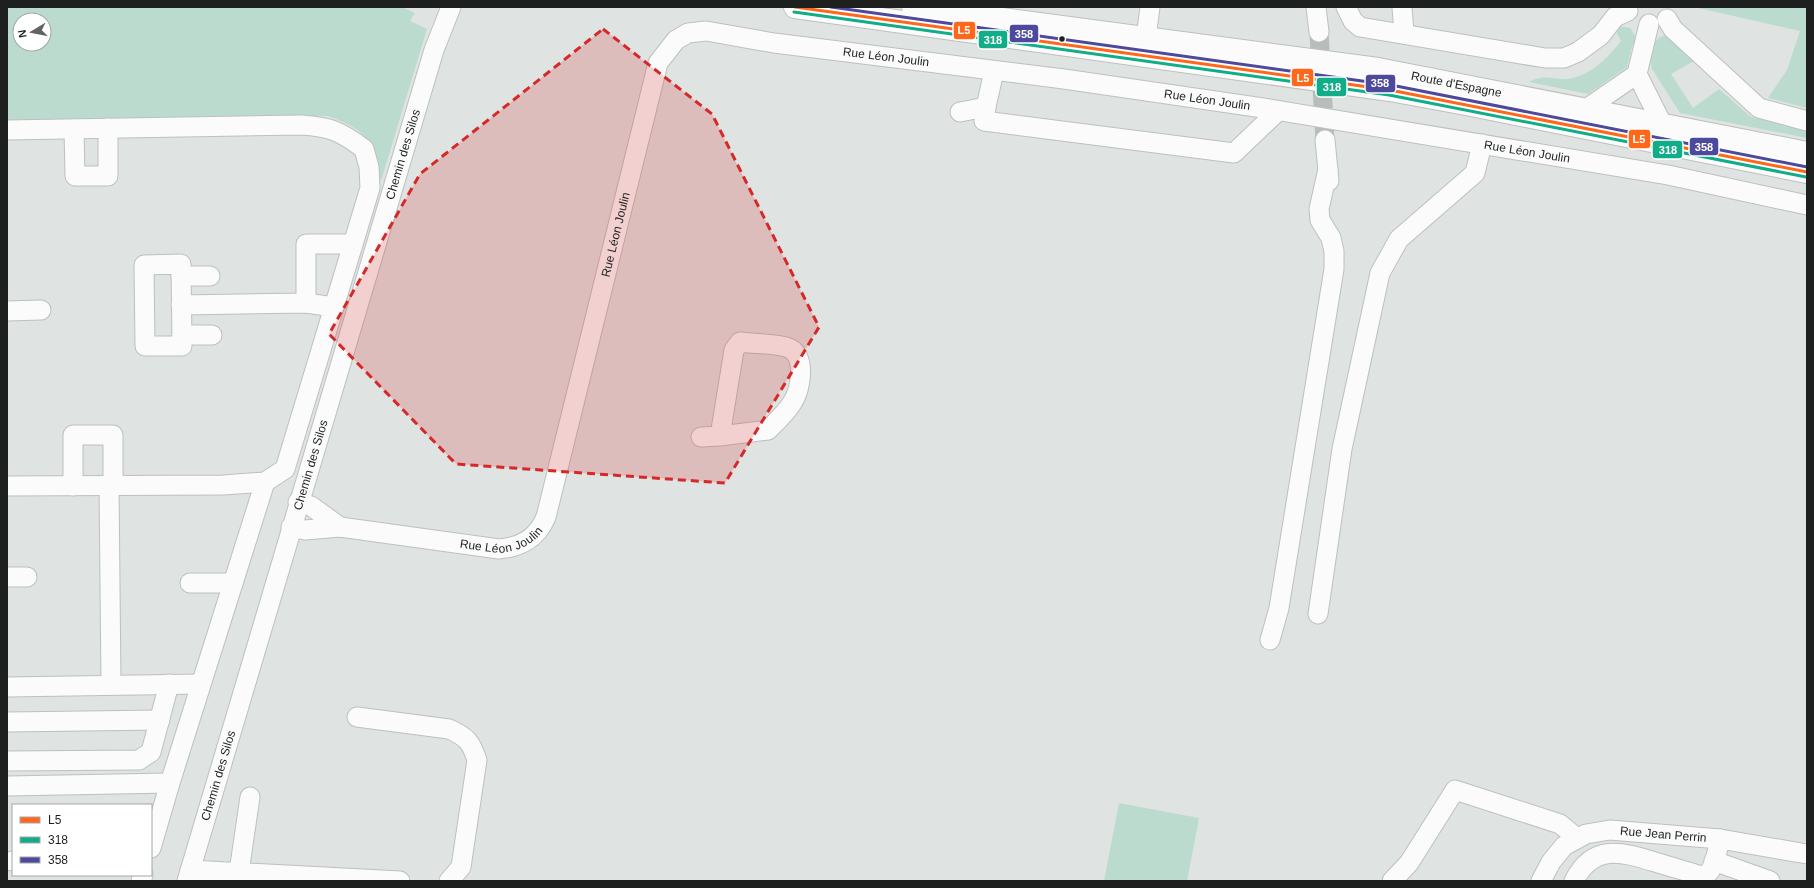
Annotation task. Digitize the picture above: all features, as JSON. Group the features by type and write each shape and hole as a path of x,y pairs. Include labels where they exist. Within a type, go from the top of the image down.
{"main road":[{"name":"Route d'Espagne","path":"795,7 1390,90 1807,172"},
{"name":"Route d'Espagne","path":"913,7 979,11 1146,38 1378,69 1807,153"}],"street":[{"name":"Chemin des Silos","path":"434,50 436,7"},
{"name":"Chemin des Silos","path":"189,876 298,502 391,200 434,50 451,7"},
{"path":"1146,38 1150,7"},
{"path":"1316,7 1319,32"},
{"path":"1346,7 1350,16 1360,27 1404,33 1545,58 1564,58 1578,52 1601,35 1615,17 1627,9 1637,20 1664,17"},
{"path":"1402,7 1404,33"},
{"path":"1586,110 1636,74 1664,17"},
{"path":"1664,17 1673,29 1758,108 1807,121"},
{"name":"Rue Léon Joulin","path":"291,526 305,530 340,527 499,548 514,548 534,537 540,530 546,517 658,63 676,40 688,33 706,31 774,43 1167,93 1278,110 1668,175 1807,205"},
{"path":"994,71 984,121 1234,153 1278,110"},
{"path":"1636,74 1662,124"},
{"path":"960,112 986,108"},
{"path":"7,130 300,125 325,127 347,136 364,149 369,167 370,188 285,470 265,482 223,485 7,486"},
{"path":"74,129 75,176 108,176 108,128"},
{"path":"1270,640 1279,608 1334,269 1334,251 1331,238 1320,220 1319,209 1328,169 1325,140"},
{"path":"1318,614 1342,449 1380,273 1399,239 1475,173 1482,144"},
{"path":"306,303 306,244 353,244"},
{"path":"181,264 181,305 182,346 145,346 144,265 181,264"},
{"path":"181,276 210,276"},
{"path":"181,305 306,303 334,307"},
{"path":"7,311 41,310"},
{"path":"182,335 212,335"},
{"path":"740,342 786,347 795,351 801,363 799,382 793,402 768,430 710,437 734,350 740,342"},
{"path":"72,486 72,435 113,435 111,486 111,685"},
{"path":"152,845 265,482"},
{"name":"Rue Léon Joulin","path":"298,502 311,506 340,527"},
{"path":"7,577 28,577"},
{"path":"190,583 233,583"},
{"path":"7,762 139,760 151,752 169,684"},
{"path":"7,686 201,684"},
{"path":"358,717 449,729 463,735 472,745 476,760 461,867 450,881"},
{"path":"7,722 160,720"},
{"path":"7,786 170,783"},
{"path":"1392,881 1409,863 1455,790 1560,824 1577,838"},
{"path":"248,876 250,797"},
{"name":"Rue Jean Perrin","path":"1541,881 1551,862 1564,846 1586,834 1610,830 1720,839 1807,854"},
{"path":"1574,881 1578,873 1587,863 1598,857 1617,852 1702,876 1707,875 1711,871 1720,839"},
{"path":"1714,861 1770,881"},
{"path":"189,876 248,876 400,881"}],"highlighted area":[{"path":"603,29 712,114 819,327 725,483 456,464 329,334 420,174"}],"green space":[{"path":"7,7 402,7 415,13 410,21 427,29 381,181 375,156 366,139 352,126 328,116 7,121"},
{"path":"1694,7 1807,7 1807,108 1768,98 1787,70 1800,31"},
{"path":"1620,26 1630,28 1635,36 1635,43 1632,46 1627,67 1588,94 1529,82 1539,78 1574,78 1590,71 1604,60 1621,41 1614,27"},
{"path":"1668,34 1694,61 1671,74 1693,108 1719,89 1751,117 1807,128 1807,138 1680,113 1652,69 1650,57 1654,43 1662,36"},
{"path":"1119,803 1199,818 1187,881 1104,881"}],"tunnel":[{"path":"1319,32 1325,140"}],"transit line":[{"name":"L5","path":"795,7 1390,90 1807,172"},
{"name":"358","path":"831,7 1391,85 1807,167"},
{"name":"318","path":"794,12 1389,95 1806,177"}]}
